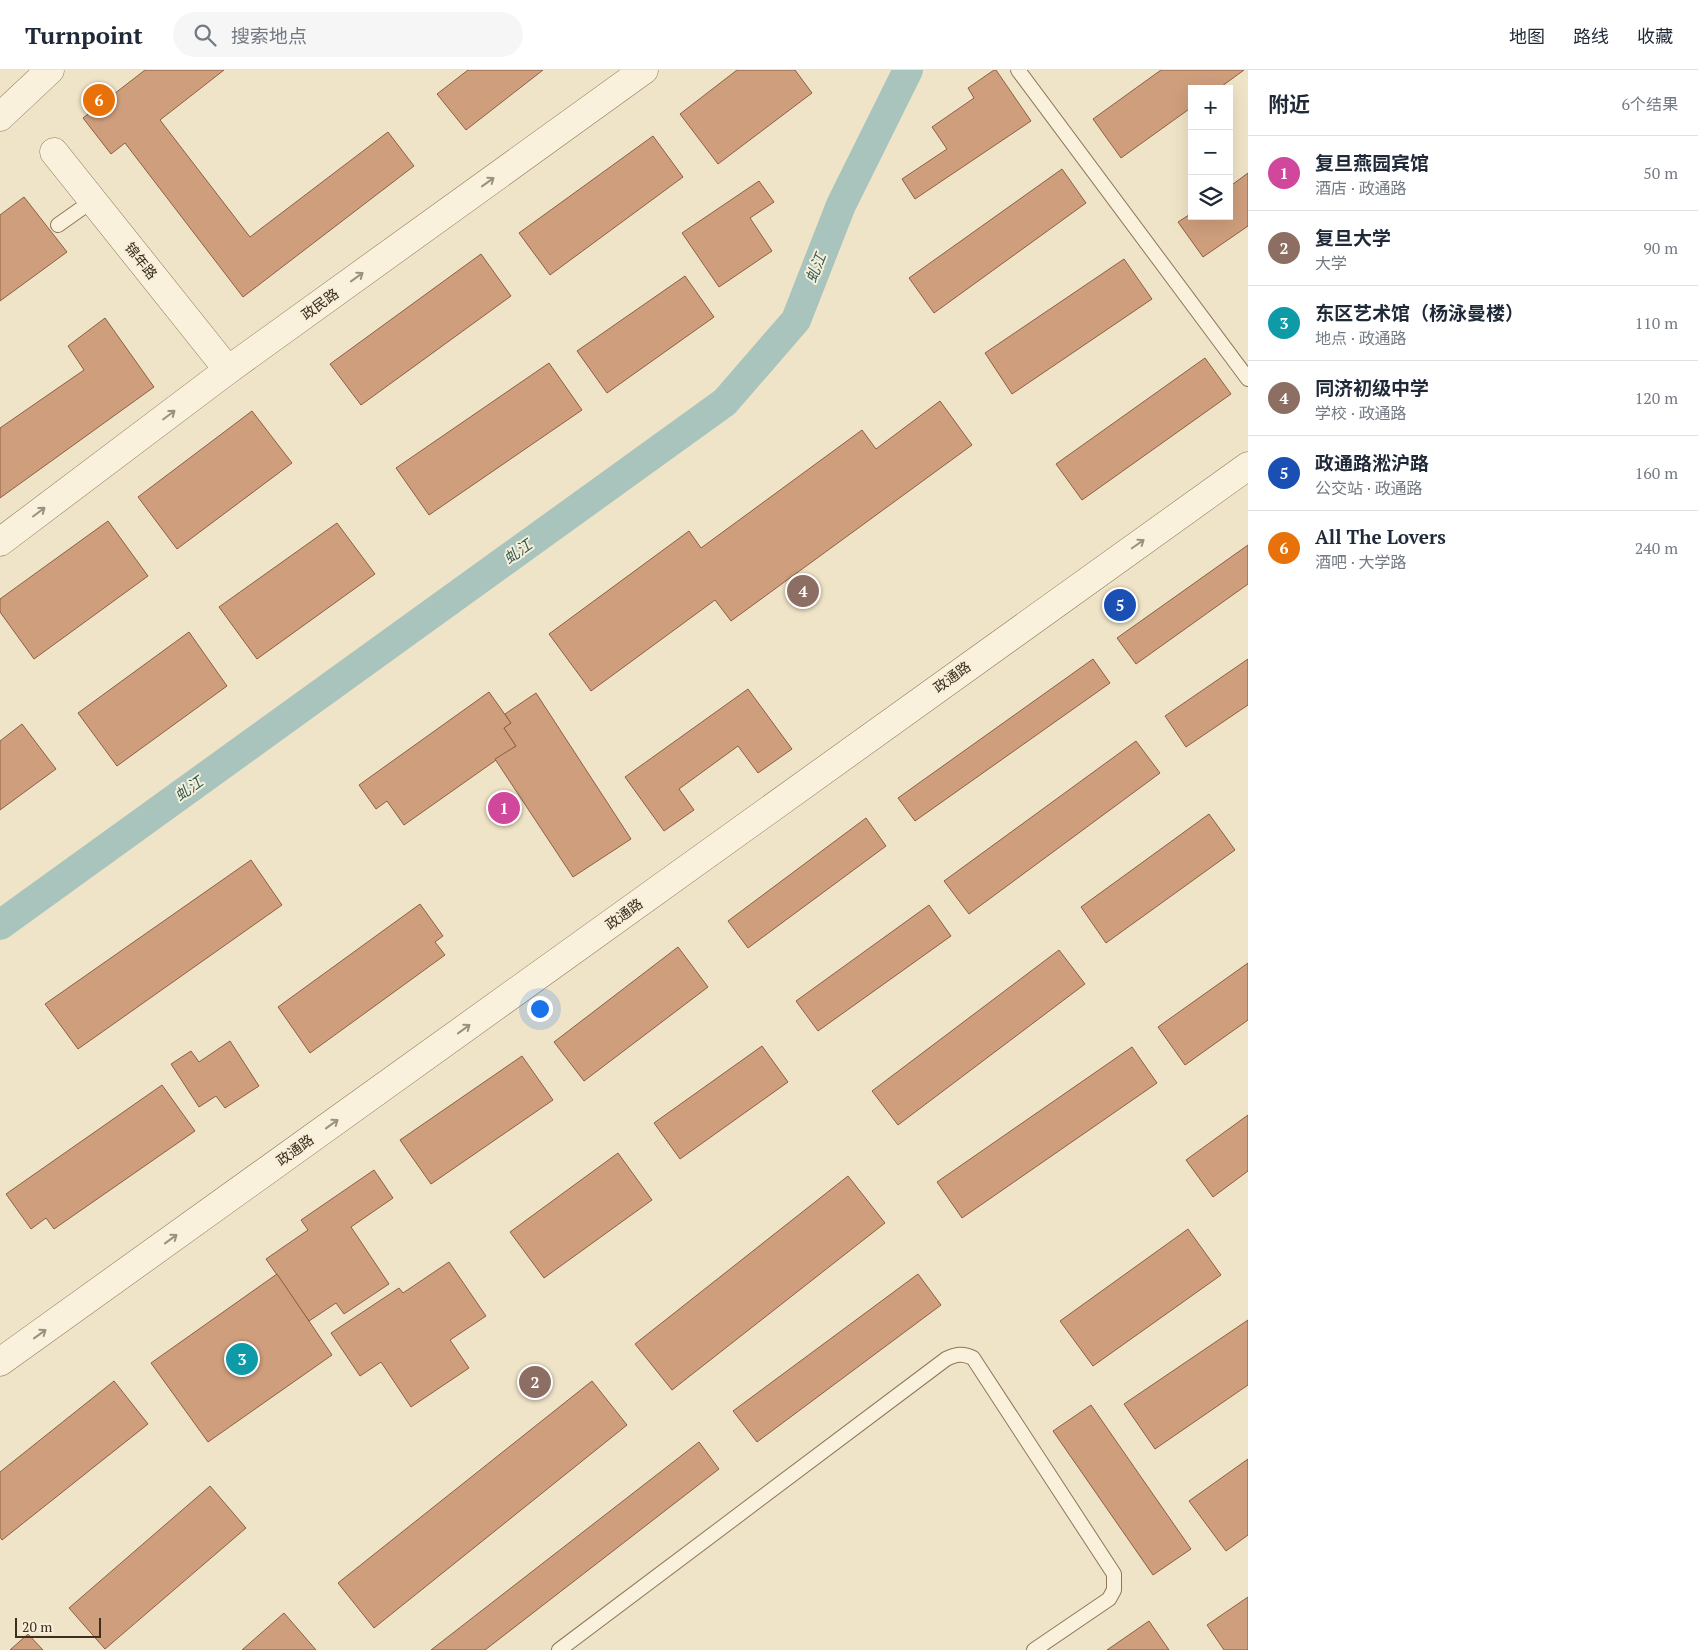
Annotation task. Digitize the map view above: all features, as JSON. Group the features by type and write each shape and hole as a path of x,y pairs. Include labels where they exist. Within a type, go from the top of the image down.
{"street":[{"path":"0,117 50,70"},
{"name":"政民路","path":"0,542 228,370 644,70"},
{"name":"锦年路","path":"54,152 228,370"},
{"name":"政通路","path":"0,1362 1248,466"}],"lane":[{"path":"1018,70 1248,379"},
{"path":"58,225 92,201"},
{"path":"559,1650 946,1359 954,1355 964,1354 973,1358 1114,1574 1114,1590 1109,1599 1034,1650"}],"building":[{"path":"145,70 224,70 160,120 250,237 388,132 414,166 243,297 125,143 111,154 83,118"},
{"path":"468,70 543,70 466,130 437,94"},
{"path":"737,70 795,70 812,93 718,164 680,114"},
{"path":"996,70 1031,121 915,199 902,179 947,149 932,127 974,98 968,88"},
{"path":"1161,70 1244,70 1223,85 1188,85 1188,110 1121,158 1093,119"},
{"path":"653,136 683,177 550,275 519,233"},
{"path":"1062,169 1086,203 934,313 909,278"},
{"path":"1248,173 1248,226 1203,257 1178,222 1188,216 1188,220 1233,220 1233,184"},
{"path":"759,181 774,202 750,218 772,251 719,287 682,233"},
{"path":"24,197 67,252 0,301 0,215"},
{"path":"481,254 511,296 361,405 330,364"},
{"path":"1124,259 1152,299 1012,394 985,353"},
{"path":"685,276 714,317 607,393 577,351"},
{"path":"105,318 154,387 0,498 0,428 84,370 68,346"},
{"path":"1205,358 1231,394 1082,500 1056,464"},
{"path":"549,363 582,410 429,515 396,468"},
{"path":"940,401 972,445 731,621 715,600 591,691 549,634 689,531 701,548 862,430 876,449"},
{"path":"252,411 292,463 177,549 138,497"},
{"path":"108,521 148,576 34,659 0,612 0,599"},
{"path":"337,523 375,574 257,659 219,607"},
{"path":"1248,545 1248,584 1136,664 1117,638"},
{"path":"189,632 227,686 117,766 78,713"},
{"path":"1093,659 1110,683 915,821 898,798"},
{"path":"1248,659 1248,705 1186,747 1165,716"},
{"path":"748,689 792,749 758,773 738,746 679,789 694,810 664,831 625,777"},
{"path":"489,692 511,723 504,728 516,746 404,825 387,801 376,809 359,785"},
{"path":"536,693 631,839 573,877 495,759 516,746 504,728 511,723 505,714"},
{"path":"22,724 56,769 0,810 0,741"},
{"path":"1136,741 1160,773 969,914 944,881"},
{"path":"1209,814 1235,850 1106,943 1081,907"},
{"path":"866,818 886,846 748,948 728,921"},
{"path":"251,860 282,905 78,1049 45,1004"},
{"path":"420,904 443,936 435,942 445,955 310,1053 278,1007"},
{"path":"929,905 951,936 818,1031 796,1001"},
{"path":"678,947 708,987 584,1081 554,1042"},
{"path":"1059,950 1085,984 898,1125 872,1091"},
{"path":"1248,963 1248,1020 1185,1065 1158,1027"},
{"path":"230,1041 259,1086 225,1108 216,1096 199,1107 171,1064 191,1051 199,1062"},
{"path":"762,1046 788,1082 680,1159 654,1123"},
{"path":"1132,1047 1157,1083 962,1218 937,1182"},
{"path":"522,1056 553,1100 431,1184 400,1140"},
{"path":"162,1085 195,1131 54,1229 46,1218 31,1229 6,1194"},
{"path":"1248,1115 1248,1171 1213,1197 1186,1160"},
{"path":"618,1153 652,1200 544,1278 510,1232"},
{"path":"374,1170 393,1198 351,1227 389,1284 344,1314 336,1303 309,1321 266,1259 308,1230 301,1220"},
{"path":"848,1176 885,1223 672,1390 635,1344"},
{"path":"1188,1229 1221,1275 1093,1366 1060,1321"},
{"path":"449,1262 486,1316 450,1340 469,1368 411,1407 381,1362 360,1376 331,1333 399,1288 403,1293"},
{"path":"277,1274 332,1355 208,1442 151,1363"},
{"path":"918,1274 941,1305 757,1442 733,1411"},
{"path":"1248,1320 1248,1385 1155,1449 1124,1404"},
{"path":"114,1381 148,1424 2,1540 0,1537 0,1472"},
{"path":"592,1381 627,1425 374,1628 338,1583"},
{"path":"1091,1405 1191,1549 1153,1575 1053,1431"},
{"path":"699,1442 719,1469 485,1650 431,1650"},
{"path":"1248,1459 1248,1535 1226,1551 1189,1501"},
{"path":"210,1486 246,1528 105,1649 69,1608"},
{"path":"1248,1597 1248,1650 1224,1650 1207,1625"},
{"path":"284,1613 316,1650 242,1650"},
{"path":"1149,1621 1169,1650 1107,1650"},
{"path":"28,1634 43,1650 10,1650"}],"waterway":[{"name":"虬江","path":"0,925 725,402 796,320 841,205 908,70"}],"place":[{"name":"All The Lovers","path":"99,100"},
{"name":"同济初级中学","path":"803,591"},
{"name":"政通路淞沪路","path":"1120,605"},
{"name":"复旦燕园宾馆","path":"504,808"},
{"name":"东区艺术馆（杨泳曼楼）","path":"242,1359"},
{"name":"复旦大学","path":"535,1382"}]}
